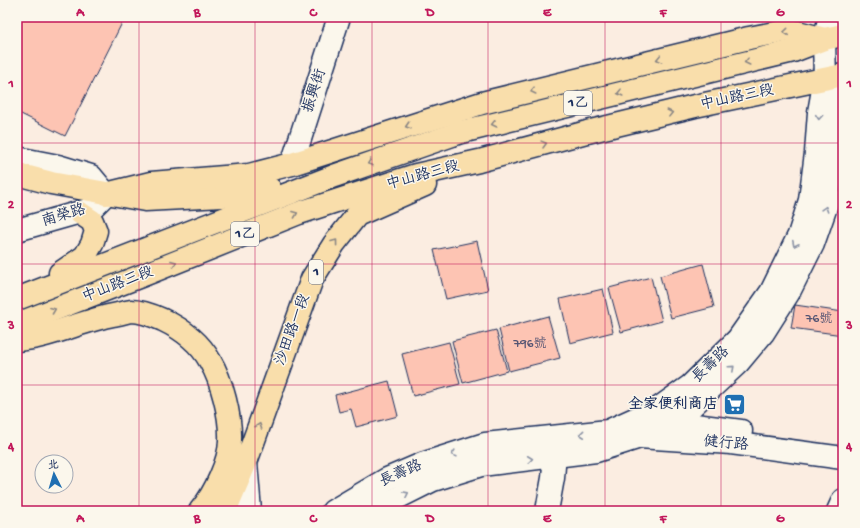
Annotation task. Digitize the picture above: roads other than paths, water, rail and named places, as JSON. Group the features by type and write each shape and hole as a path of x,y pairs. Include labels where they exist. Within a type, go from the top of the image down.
{"main road":[{"path":"106,194 151,183 249,175 292,164 482,103 734,41 790,30 834,37"},
{"name":"中山路三段","path":"23,297 334,176 461,132 793,51 834,37"},
{"name":"中山路三段","path":"17,324 299,213 416,175 479,161 587,132 688,108 834,77"},
{"name":"沙田路一段","path":"222,511 228,504 246,462 312,279 334,244 357,216 479,161"},
{"path":"17,174 106,194 145,200 242,195 334,176"},
{"path":"23,297 85,256 92,244 96,231 92,221 80,213"},
{"path":"17,340 30,339 96,318 132,311 155,316 178,327 194,341 210,361 221,388 229,415 231,441 226,466 200,511"}],"street":[{"name":"振興街","path":"292,164 339,17"},
{"path":"830,17 834,37"},
{"name":"長壽路","path":"668,422 690,408 738,363 762,333 789,292 813,244 828,201 835,146 837,108 834,77 834,37"},
{"name":"長壽路","path":"333,511 387,479 422,464 485,444 556,446 596,451 639,427 659,408 690,386 738,339 771,292 799,235 810,200 819,112 834,77"},
{"path":"17,158 58,166 91,176 106,194"},
{"name":"南榮路","path":"17,230 91,209 106,194"},
{"path":"17,344 30,344 97,323 131,317 154,322 174,332 190,344 206,363 217,390 225,417 227,440 222,464 199,505 194,511"},
{"path":"712,386 705,404 714,427"},
{"name":"健行路","path":"639,427 668,422 843,444"},
{"name":"長壽路","path":"371,511 433,480 481,465 608,431 639,427"},
{"name":"健行路","path":"639,427 731,443 843,458"},
{"path":"547,511 553,478 556,446"},
{"path":"246,462 250,511"},
{"path":"838,511 843,500"}],"place":[{"name":"全家便利商店","path":"734,405"}]}
